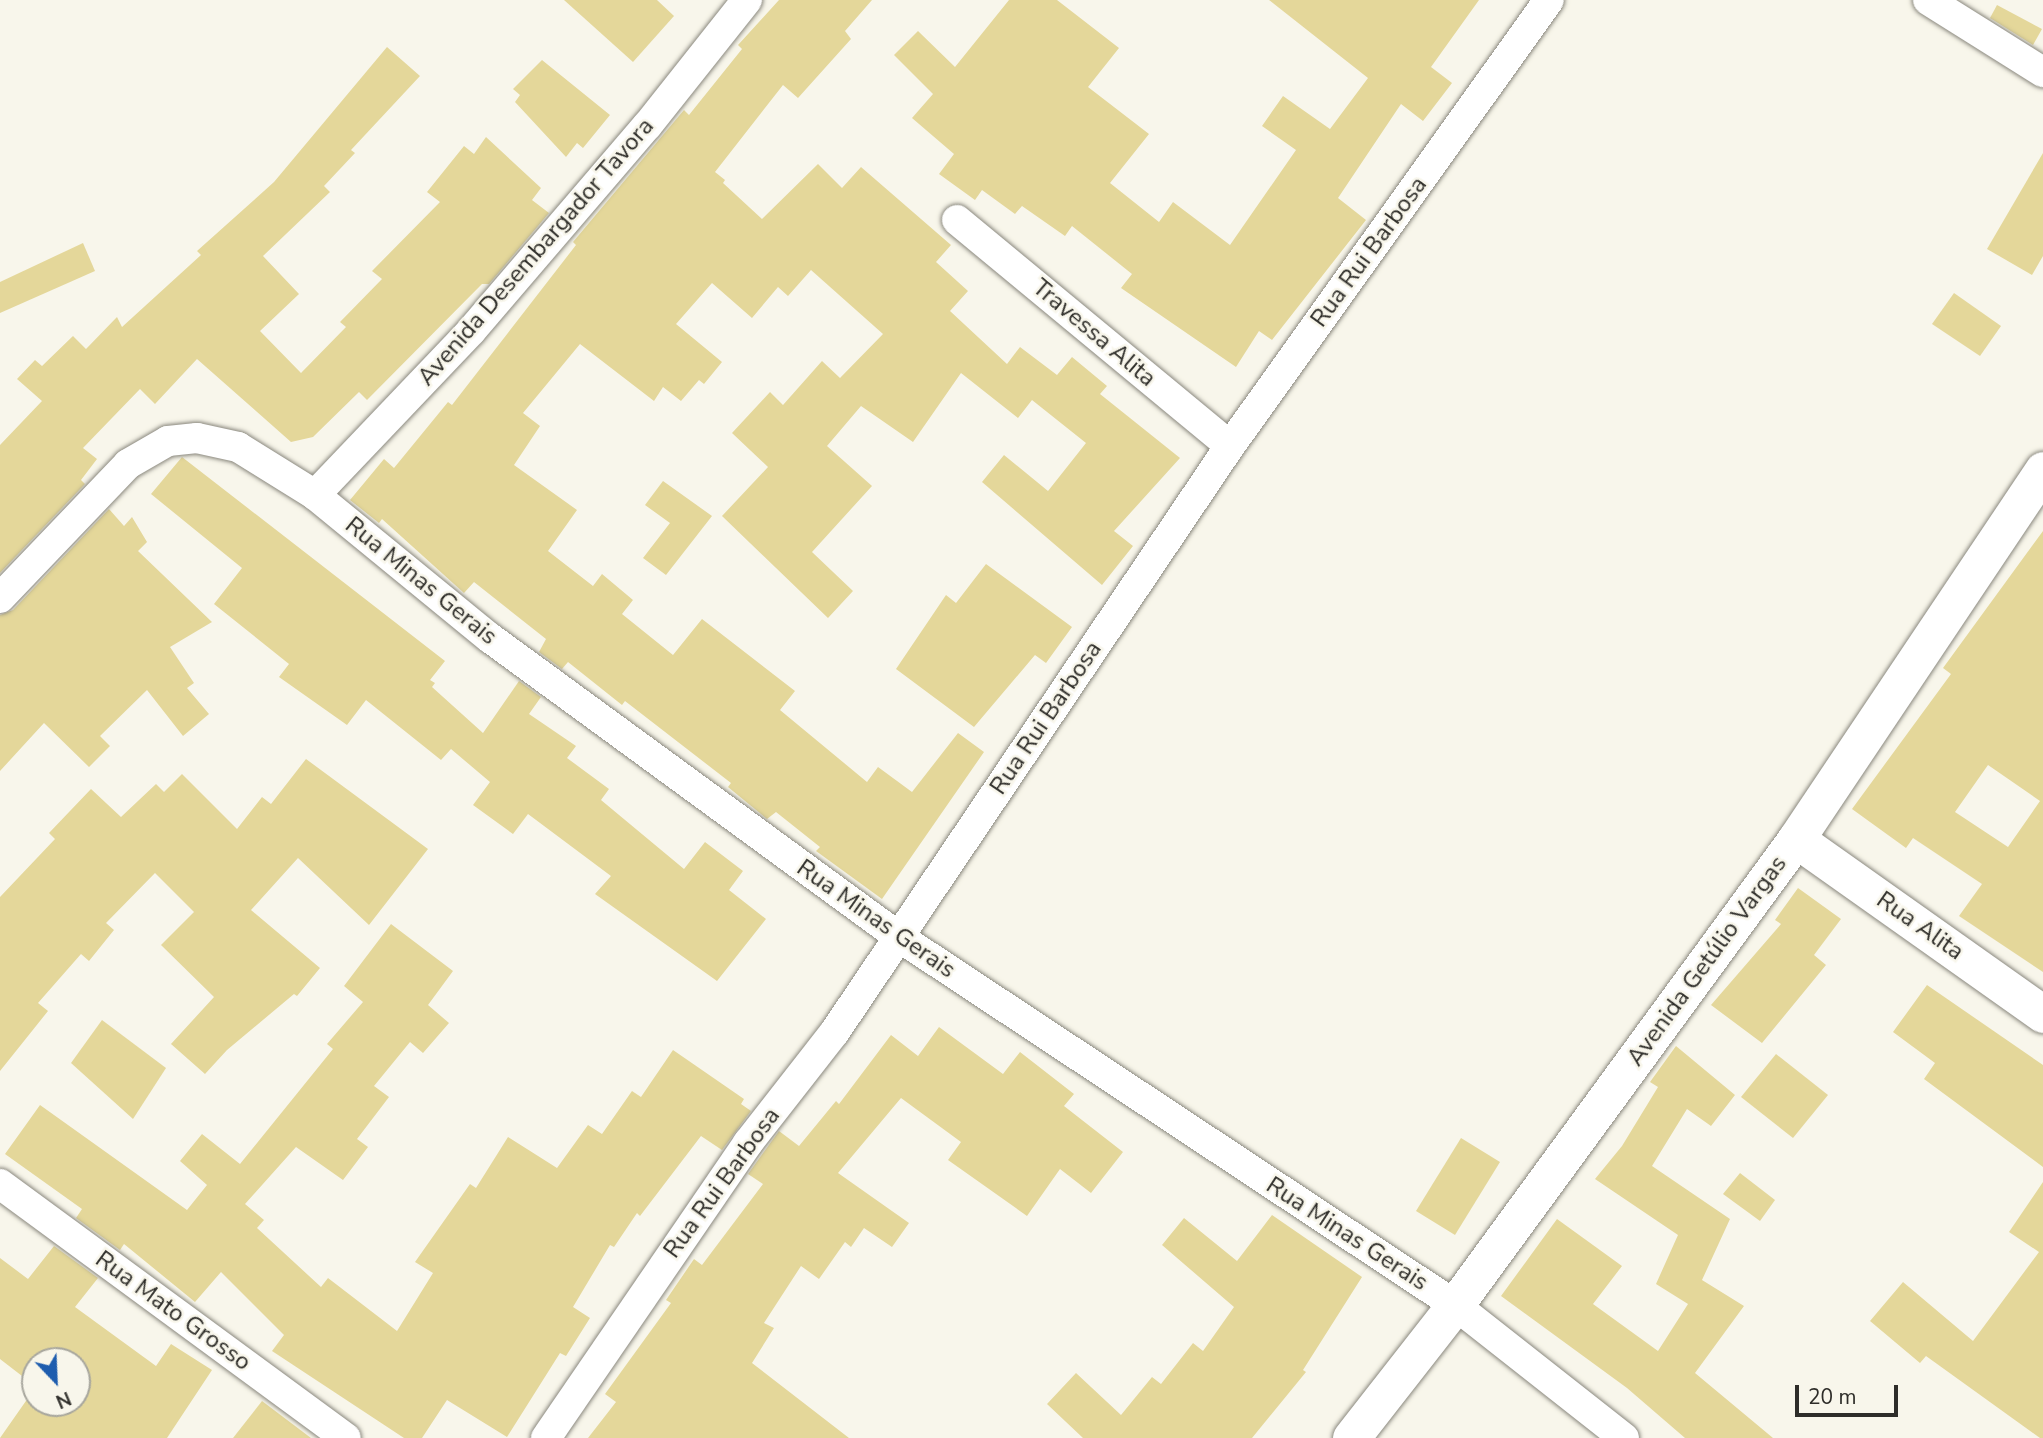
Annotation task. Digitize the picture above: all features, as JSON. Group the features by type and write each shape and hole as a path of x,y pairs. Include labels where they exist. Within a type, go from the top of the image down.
{"street":[{"name":"Avenida Desembargador Tavora","path":"315,495 471,331 646,126 747,0"},
{"path":"1928,0 2043,72"},
{"name":"Rua Rui Barbosa","path":"546,1438 748,1143 834,1032 1230,446 1548,1"},
{"name":"Travessa Alita","path":"957,220 1230,446"},
{"name":"Rua Minas Gerais","path":"0,598 128,464 167,441 197,438 238,447 315,495 490,638 899,937 1455,1305 1624,1438"},
{"name":"Avenida Getúlio Vargas","path":"1351,1438 1455,1305 1796,839 2043,470"},
{"name":"Rua Alita","path":"1796,839 2043,1014"},
{"name":"Rua Mato Grosso","path":"0,1184 346,1438"}],"building":[{"path":"564,0 657,0 674,16 633,62"},
{"path":"779,0 872,0 845,31 851,39 798,98 783,85 715,172 725,180 723,183 762,219 818,164 842,188 861,167 951,245 936,262 968,291 950,311 1007,364 1020,347 1057,375 1072,357 1107,386 1100,394 1180,458 1114,531 1133,546 1102,585 982,482 1004,455 1048,491 1086,443 1032,400 1018,418 961,373 913,442 861,406 827,446 872,486 812,552 853,591 828,618 722,516 768,467 732,433 770,392 783,405 822,361 840,378 883,334 811,270 788,296 778,287 752,318 712,283 676,324 722,362 704,384 699,380 681,401 663,387 654,401 580,344 523,413 540,426 514,465 577,510 548,551 593,586 602,574 633,600 622,614 673,655 702,619 795,691 780,710 867,782 878,767 912,792 958,733 984,752 882,899 816,851 820,847 776,812 767,819 728,787 731,783 625,701 622,705 568,662 562,669 539,652 546,639 474,582 464,593 382,519 379,523 350,500 384,459 394,468 448,402 452,405 576,245 573,242 684,110 689,115 742,49 738,45"},
{"path":"1009,0 1057,0 1119,48 1088,87 1149,134 1110,183 1159,222 1173,202 1230,245 1296,150 1262,126 1283,96 1330,129 1368,78 1269,0 1479,0 1431,67 1452,83 1423,121 1401,104 1338,198 1366,220 1272,340 1259,331 1236,367 1121,288 1132,274 1072,226 1065,236 1022,206 1015,214 982,190 975,200 939,174 954,154 912,118 933,94 894,55 918,31 955,67"},
{"path":"1997,5 2042,29 2033,45 1990,18"},
{"path":"387,47 420,76 351,150 355,153 324,186 330,192 263,256 299,294 260,331 301,373 346,327 340,322 382,279 372,271 440,202 427,192 464,146 474,154 486,137 541,188 532,200 549,213 489,284 482,284 367,400 359,392 313,437 291,442 197,359 155,404 140,389 83,448 97,459 81,480 85,484 0,573 0,445 42,401 17,379 35,360 42,366 73,336 86,349 117,317 122,327 201,255 197,251 274,182"},
{"path":"542,60 610,115 583,148 577,143 566,157 515,102 520,95 513,89"},
{"path":"2043,153 2043,256 2032,275 1987,249"},
{"path":"83,243 95,271 0,313 0,282"},
{"path":"1954,293 2001,326 1980,356 1932,324"},
{"path":"182,457 445,661 430,680 435,683 432,687 483,733 519,681 541,697 529,714 576,746 567,758 609,789 601,800 684,869 705,842 743,871 729,890 766,919 717,981 595,894 611,876 528,814 513,834 473,805 490,782 451,749 441,760 366,700 347,725 279,677 289,664 214,604 242,568 151,494"},
{"path":"663,481 712,516 666,575 643,558 670,523 645,505"},
{"path":"109,509 124,526 132,517 147,542 138,551 212,622 170,647 194,683 187,688 209,714 183,736 147,690 100,736 110,746 89,767 44,723 0,771 0,615 13,610"},
{"path":"2043,531 2043,972 1959,916 1982,884 1913,838 1906,848 1852,809 1951,674 1943,668","holes":["1988,765 2040,801 2008,847 1955,812"]},
{"path":"986,564 1072,627 1046,663 1035,655 974,727 896,669 946,595 956,603"},
{"path":"306,759 428,849 369,925 298,858 251,910 320,968 297,996 294,994 227,1050 205,1074 171,1044 214,997 161,945 194,912 155,873 106,923 114,930 89,961 81,954 38,1003 48,1011 0,1071 0,897 55,839 49,833 91,789 121,817 156,784 164,792 182,774 237,829 262,797 271,804"},
{"path":"1798,888 1841,919 1814,955 1826,965 1762,1043 1711,1005 1781,924 1775,920"},
{"path":"391,924 453,971 428,1005 449,1023 423,1053 410,1042 374,1086 389,1097 357,1139 368,1147 343,1180 296,1147 245,1204 264,1220 257,1228 321,1287 328,1278 397,1331 433,1273 415,1262 470,1184 476,1188 508,1137 557,1168 588,1125 602,1134 632,1091 641,1097 673,1050 744,1099 741,1104 751,1111 722,1150 701,1136 640,1216 637,1213 614,1247 610,1245 573,1307 590,1318 566,1356 560,1353 507,1437 447,1400 422,1438 404,1438 272,1351 284,1335 221,1272 195,1302 124,1244 120,1250 76,1218 82,1209 5,1154 40,1105 187,1210 207,1185 180,1161 202,1134 240,1164 333,1049 327,1044 363,1002 344,986"},
{"path":"1927,985 2043,1065 2043,1167 1924,1079 1935,1063 1893,1032"},
{"path":"102,1020 166,1068 133,1119 71,1063"},
{"path":"939,1027 1003,1074 1020,1052 1074,1094 1064,1106 1123,1152 1091,1193 1060,1169 1027,1216 948,1160 961,1142 901,1098 838,1173 909,1223 892,1247 864,1228 851,1247 845,1242 819,1279 801,1266 764,1323 774,1328 752,1363 849,1438 588,1438 616,1402 605,1394 671,1303 666,1300 694,1259 702,1265 763,1184 748,1174 779,1131 799,1146 836,1101 839,1104 891,1035 918,1056"},
{"path":"1676,1046 1735,1095 1711,1126 1687,1109 1652,1166 1730,1219 1702,1280 1744,1306 1695,1373 1773,1438 1685,1438 1627,1388 1501,1296 1557,1219 1622,1266 1593,1304 1658,1351 1688,1304 1656,1284 1678,1235 1595,1179 1622,1146 1658,1087 1650,1082"},
{"path":"1776,1054 1828,1095 1793,1138 1741,1097"},
{"path":"1461,1138 1500,1162 1455,1235 1416,1211"},
{"path":"1740,1173 1775,1200 1760,1221 1723,1194"},
{"path":"2043,1182 2043,1438 2040,1438 1926,1356 1920,1363 1870,1321 1903,1282 1973,1341 2039,1252 2009,1232"},
{"path":"1272,1215 1362,1277 1303,1370 1306,1372 1252,1438 1083,1438 1047,1404 1076,1373 1121,1415 1152,1377 1161,1384 1193,1343 1203,1351 1234,1307 1162,1245 1184,1218 1237,1261"},
{"path":"54,1246 98,1278 75,1307 156,1366 171,1344 212,1370 167,1438 0,1438 21,1408 21,1417 91,1417 91,1347 21,1347 21,1375 0,1359 0,1258 28,1279"},
{"path":"262,1401 311,1438 233,1438"}]}
